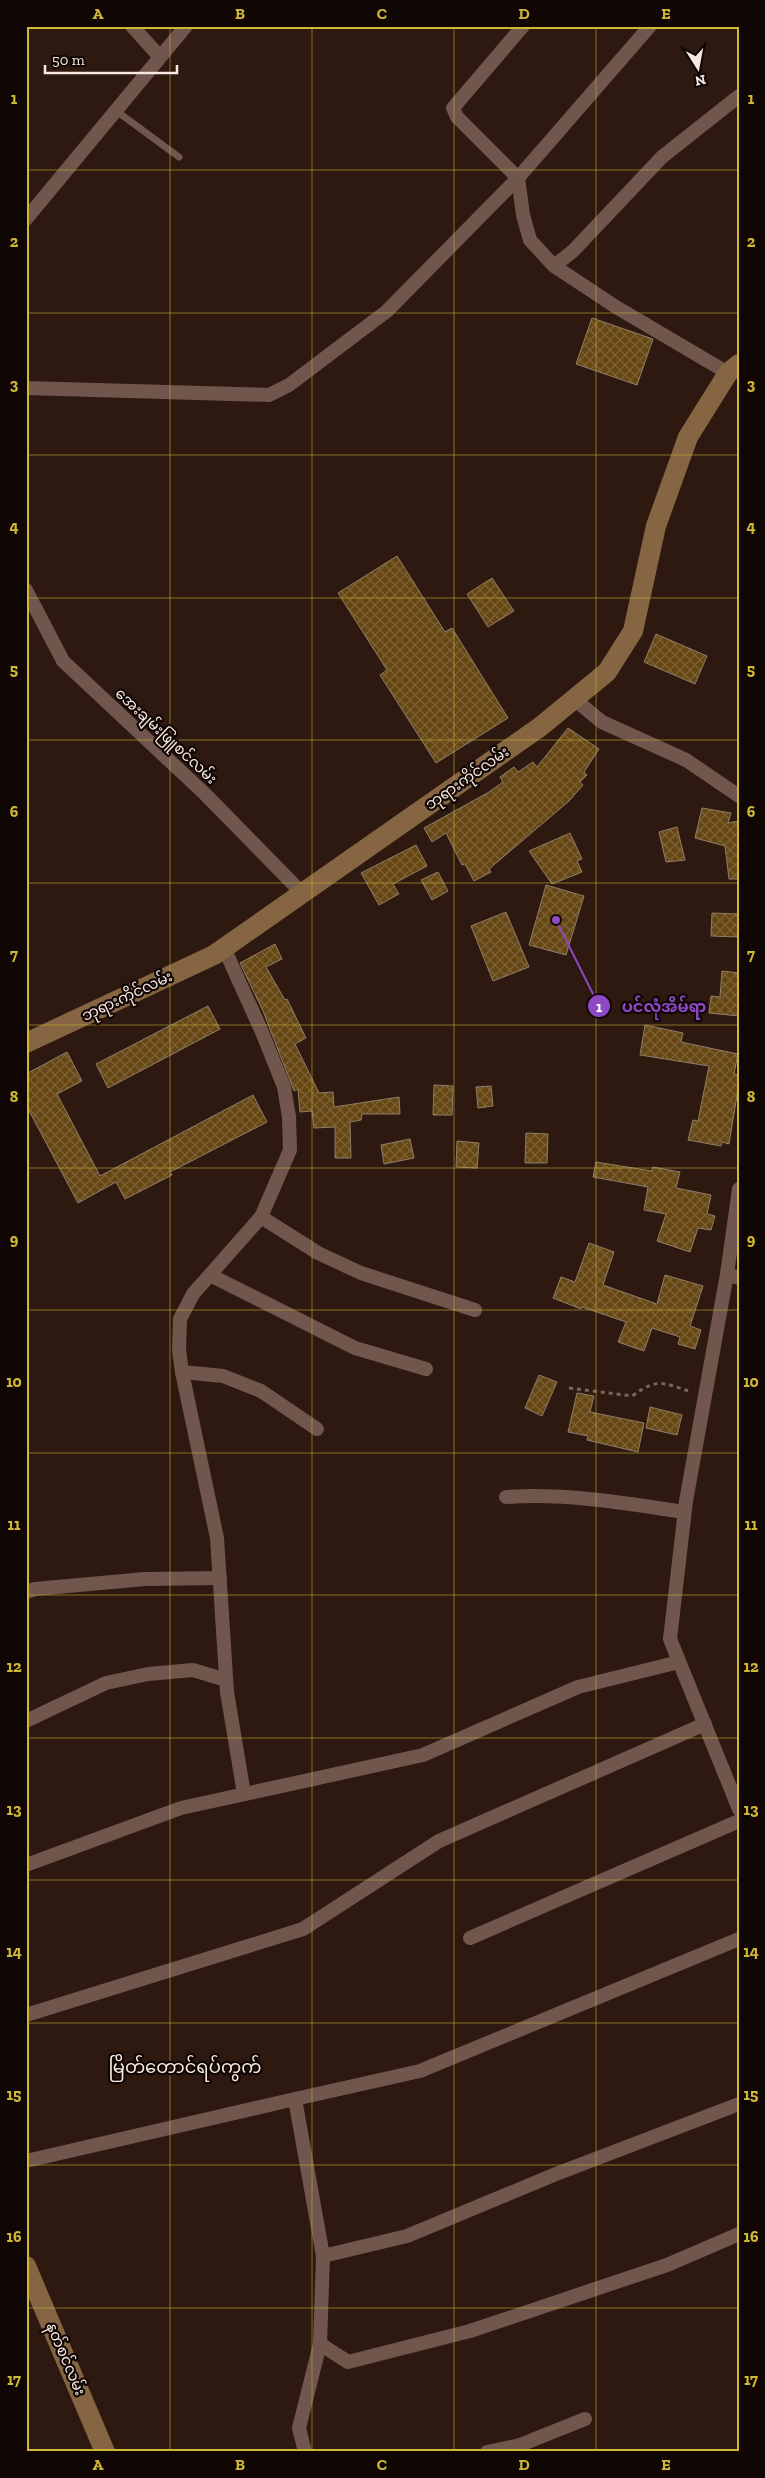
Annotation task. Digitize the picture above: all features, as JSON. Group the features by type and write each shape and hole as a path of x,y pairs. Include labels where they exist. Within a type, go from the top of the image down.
{"street":[{"path":"132,26 159,56"},
{"path":"26,219 159,56 186,26"},
{"path":"523,26 453,108 457,117 518,178 523,215 530,240 554,266 616,307 734,368"},
{"path":"26,388 269,395 289,385 387,311 518,178 650,26"},
{"path":"554,266 573,252 662,157 739,96"},
{"name":"ဘုရားကိုင်လမ်း","path":"26,1043 214,955 540,727 607,672 633,631 656,526 688,437 734,368"},
{"name":"အေးချမ်းဖြူစင်လမ်း","path":"26,590 62,661 205,794 302,893"},
{"path":"574,699 602,722 686,760 739,796"},
{"path":"224,948 262,1032 284,1087 289,1117 290,1150 261,1217 193,1294 180,1319 179,1350 182,1372 217,1538 226,1680 244,1794"},
{"path":"739,1189 733,1276 704,1396 684,1512 670,1639 739,1809"},
{"path":"261,1217 318,1253 360,1273 475,1310"},
{"path":"210,1275 355,1348 426,1369"},
{"path":"182,1372 223,1376 261,1391 317,1429"},
{"path":"506,1497 530,1495 613,1501 684,1512"},
{"path":"26,1592 35,1588 145,1579 220,1578"},
{"path":"26,1864 181,1808 423,1755 578,1687 680,1662"},
{"path":"26,1721 106,1683 140,1676 193,1670 226,1680"},
{"path":"26,2015 304,1930 439,1840 705,1724"},
{"path":"470,1938 739,1821"},
{"path":"26,2161 420,2071 739,1939"},
{"path":"295,2099 323,2256 320,2344 299,2428 305,2452"},
{"path":"323,2256 407,2236 556,2174 739,2104"},
{"path":"320,2344 348,2362 470,2331 667,2265 739,2234"},
{"name":"နတ်စင်လမ်း","path":"26,2266 31,2290 105,2452"},
{"path":"487,2452 520,2444 585,2419"}],"lane":[{"path":"115,110 179,157"}],"path":[{"path":"569,1388 632,1396 648,1385 661,1382 704,1396"}],"building":[{"path":"592,318 653,339 637,385 576,364"},
{"path":"397,556 445,632 452,628 508,718 436,763 380,675 387,670 338,593"},
{"path":"492,578 514,611 488,627 467,594"},
{"path":"656,634 707,656 695,684 644,662"},
{"path":"568,728 599,749 584,772 587,775 580,782 583,785 569,801 489,869 491,872 474,881 465,864 462,865 446,833 432,842 424,828 489,792 503,782 500,777 514,767 518,772 533,762 537,767"},
{"path":"702,808 731,813 728,823 739,821 739,879 729,879 725,846 695,838"},
{"path":"677,827 685,860 666,862 659,832"},
{"path":"570,833 582,859 577,861 582,872 552,884 529,851"},
{"path":"416,845 427,866 393,884 399,894 379,905 361,873"},
{"path":"438,872 448,891 432,900 421,880"},
{"path":"546,885 584,896 566,955 529,945"},
{"path":"506,912 529,967 493,981 471,926"},
{"path":"712,913 739,914 739,937 711,936"},
{"path":"275,944 282,959 266,967 285,1000 287,999 306,1038 295,1044 319,1093 333,1092 334,1107 399,1097 400,1114 362,1114 361,1120 350,1122 351,1158 335,1158 335,1127 314,1128 312,1111 300,1112 298,1089 294,1091 263,1011 240,963"},
{"path":"722,971 739,973 739,1016 709,1013 711,996 720,997"},
{"path":"208,1006 220,1029 108,1088 96,1064"},
{"path":"645,1025 683,1033 681,1042 738,1054 734,1074 739,1075 739,1083 729,1144 722,1142 721,1146 688,1140 693,1120 698,1121 709,1066 640,1055"},
{"path":"67,1052 82,1081 57,1094 100,1176 253,1095 267,1122 170,1172 172,1175 125,1199 116,1182 78,1203 26,1105 26,1074"},
{"path":"434,1085 453,1086 452,1115 433,1115"},
{"path":"491,1086 493,1106 478,1108 476,1087"},
{"path":"526,1133 548,1134 547,1163 525,1163"},
{"path":"410,1139 414,1158 384,1164 381,1145"},
{"path":"457,1141 479,1143 477,1168 456,1167"},
{"path":"596,1162 652,1171 653,1167 680,1172 676,1188 711,1195 707,1214 715,1216 711,1230 698,1228 690,1252 657,1241 666,1214 644,1210 648,1187 593,1177"},
{"path":"589,1243 614,1252 603,1285 657,1304 665,1275 703,1286 690,1326 701,1330 695,1349 678,1344 680,1337 652,1328 644,1351 618,1342 626,1322 582,1307 581,1309 553,1298 561,1277 575,1282"},
{"path":"539,1375 557,1382 542,1416 525,1408"},
{"path":"577,1393 594,1396 590,1412 644,1423 638,1452 587,1440 588,1436 568,1432"},
{"path":"650,1407 682,1415 677,1435 646,1428"}],"place":[{"name":"ပင်လုံအိမ်ရာ","path":"556,920"}],"district":[{"name":"မြိတ်တောင်ရပ်ကွက်","path":"185,2067"}]}
